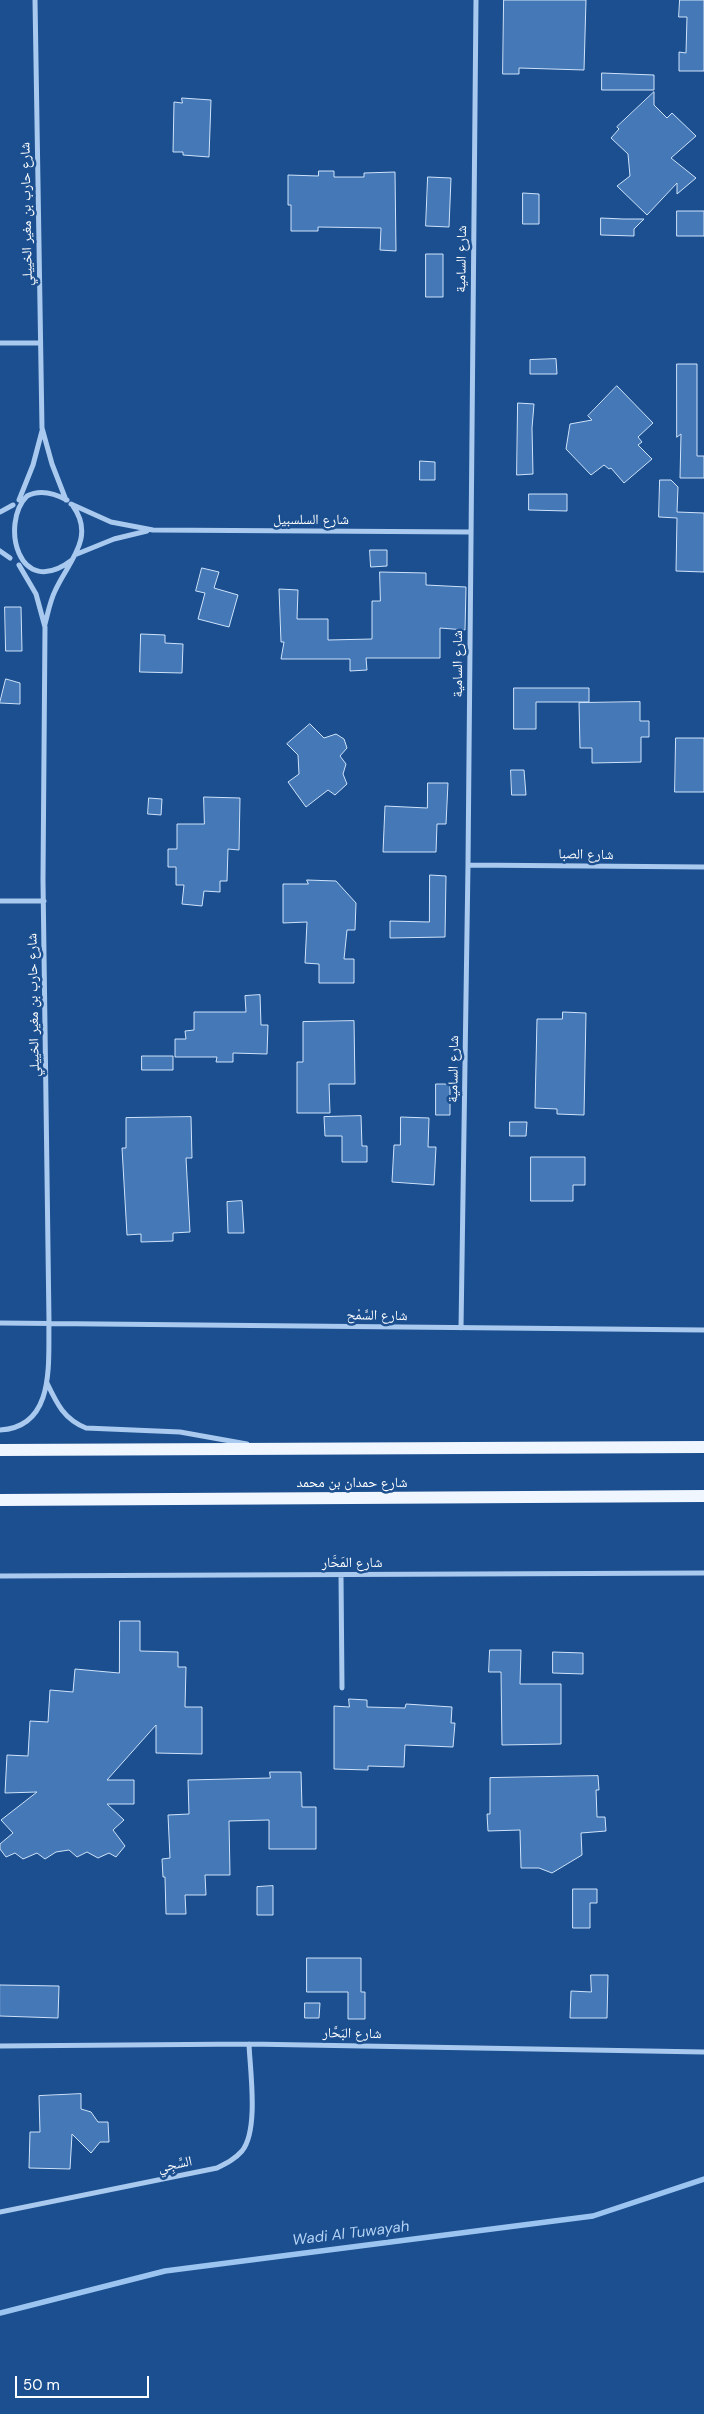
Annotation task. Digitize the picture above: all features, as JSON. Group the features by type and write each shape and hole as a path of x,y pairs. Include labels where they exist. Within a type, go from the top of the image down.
{"main road":[{"path":"0,1450 704,1447"},
{"name":"شارع حمدان بن محمد","path":"0,1500 704,1496"}],"street":[{"name":"شارع حارب بن مغير الخييلي","path":"35,0 42,428 52,464 66,500"},
{"name":"شارع السامية","path":"461,1328 468,865 476,0"},
{"path":"0,343 40,343"},
{"name":"شارع حارب بن مغير الخييلي","path":"5,520 17,501 33,465 42,428"},
{"path":"0,512 30,494 43,492 55,494 66,500 71,504 82,523 81,544 77,554 61,569 47,573 32,572 0,551"},
{"name":"شارع السلسبيل","path":"71,504 111,522 153,530 470,532"},
{"name":"شارع السلسبيل","path":"77,554 114,539 153,530"},
{"name":"شارع حارب بن مغير الخييلي","path":"5,545 36,594 45,627"},
{"name":"شارع حارب بن مغير الخييلي","path":"0,1430 15,1429 27,1423 36,1414 47,1383 49,1322 44,901 45,627 54,592 72,560"},
{"name":"شارع الصبا","path":"468,865 704,867"},
{"path":"0,902 44,901"},
{"name":"شارع السَّمْح","path":"0,1323 704,1330"},
{"name":"شارع حارب بن مغير الخييلي","path":"47,1383 62,1413 73,1423 86,1428 180,1432 224,1439 267,1449"},
{"name":"شارع المَحَّار","path":"0,1576 704,1573"},
{"path":"341,1575 342,1688"},
{"name":"شارع البَحَّار","path":"0,2046 249,2044 704,2052"},
{"name":"السَّجِي","path":"0,2212 217,2168 232,2161 243,2150 250,2135 249,2044"}],"building":[{"path":"504,0 586,0 584,70 519,68 519,74 503,74"},
{"path":"680,0 704,0 704,71 679,71 679,52 686,53 687,17 679,17"},
{"path":"602,73 654,75 654,90 602,90"},
{"path":"654,92 654,105 667,118 672,113 696,136 671,158 696,178 677,194 677,183 647,215 617,186 630,176 628,154 611,138 619,129 617,127"},
{"path":"182,98 211,100 209,157 183,155 183,152 173,152 174,102 182,103"},
{"path":"319,171 334,171 334,177 364,177 364,173 395,172 396,251 380,250 381,228 318,227 318,231 291,231 291,205 288,205 288,175 318,176"},
{"path":"428,177 451,178 449,227 426,226"},
{"path":"523,193 539,194 539,224 523,224"},
{"path":"677,211 704,211 704,236 677,236"},
{"path":"601,218 644,219 634,229 634,236 601,235"},
{"path":"426,254 443,254 443,297 426,297"},
{"path":"556,359 557,374 530,374 530,360"},
{"path":"677,364 697,364 697,456 704,456 704,478 680,478 681,434 677,437"},
{"path":"617,386 653,423 638,437 642,442 638,445 652,459 624,483 611,468 609,469 604,465 591,475 566,449 570,424 592,420 588,416"},
{"path":"518,403 534,404 532,428 533,474 517,475"},
{"path":"420,461 435,462 435,480 420,480"},
{"path":"660,480 671,480 678,487 677,512 704,513 704,572 676,571 677,518 659,517"},
{"path":"529,494 567,494 567,511 529,510"},
{"path":"370,550 387,550 387,566 371,567"},
{"path":"202,568 219,572 214,588 238,595 229,627 198,619 205,593 196,591"},
{"path":"380,572 426,573 426,585 466,587 465,630 440,628 440,658 366,658 367,670 350,671 350,659 281,659 284,642 281,642 279,589 298,590 297,619 328,619 328,640 372,639 372,601 380,601"},
{"path":"5,607 21,607 22,651 6,651"},
{"path":"141,634 165,635 165,643 183,644 182,673 140,672"},
{"path":"6,679 20,683 20,704 0,703"},
{"path":"514,688 589,688 589,702 536,702 536,729 514,729"},
{"path":"640,702 640,721 649,721 649,737 641,737 641,762 592,763 592,748 580,748 579,703"},
{"path":"310,724 324,738 336,734 344,739 347,748 340,756 346,764 343,774 347,784 335,795 328,790 306,807 288,782 299,774 298,755 287,744"},
{"path":"676,738 704,738 704,792 675,792"},
{"path":"511,770 524,770 526,795 512,795"},
{"path":"428,783 448,783 446,824 437,824 436,852 383,852 385,806 427,808"},
{"path":"204,797 240,798 239,850 228,849 227,881 220,881 220,892 204,891 202,906 182,904 184,885 176,885 176,867 168,867 168,849 177,849 177,824 204,824"},
{"path":"149,798 162,799 161,815 148,814"},
{"path":"430,875 446,876 445,937 390,938 390,921 429,922"},
{"path":"307,880 336,881 356,903 355,930 347,930 344,959 354,959 354,983 319,983 319,964 305,963 307,922 283,923 283,884 308,884"},
{"path":"260,995 261,1025 268,1025 267,1054 233,1053 233,1062 216,1062 217,1057 175,1057 175,1039 186,1039 185,1031 194,1030 194,1012 246,1012 245,996"},
{"path":"563,1012 586,1013 584,1115 557,1114 557,1109 535,1108 537,1019 562,1019"},
{"path":"354,1021 355,1084 329,1084 330,1113 297,1113 297,1062 303,1062 303,1022"},
{"path":"142,1056 173,1056 173,1070 142,1070"},
{"path":"436,1084 450,1084 450,1115 436,1115"},
{"path":"361,1116 362,1146 367,1146 367,1162 342,1162 342,1136 325,1136 324,1117"},
{"path":"191,1117 192,1158 186,1158 190,1232 173,1233 173,1241 141,1242 141,1234 127,1235 122,1148 126,1148 126,1118"},
{"path":"401,1117 429,1118 428,1147 436,1147 434,1185 392,1182 394,1145 400,1145"},
{"path":"510,1122 527,1122 526,1136 510,1136"},
{"path":"531,1157 585,1157 585,1185 573,1185 573,1201 531,1201"},
{"path":"242,1201 244,1233 228,1233 227,1202"},
{"path":"120,1621 140,1621 140,1651 178,1652 178,1667 186,1667 185,1707 202,1707 202,1754 156,1753 156,1725 107,1780 134,1780 134,1804 107,1804 124,1820 113,1830 125,1846 116,1857 109,1853 98,1858 87,1852 77,1857 69,1850 56,1852 45,1859 37,1853 23,1859 15,1853 6,1857 0,1849 0,1844 13,1833 1,1820 37,1792 5,1793 7,1755 28,1756 30,1721 48,1722 50,1690 73,1692 75,1669 119,1673"},
{"path":"490,1650 521,1650 520,1684 561,1684 561,1744 502,1745 501,1672 489,1672"},
{"path":"553,1652 583,1653 583,1674 553,1673"},
{"path":"349,1699 367,1700 367,1707 405,1708 406,1704 452,1707 451,1723 455,1723 453,1747 405,1745 404,1767 368,1766 368,1770 334,1769 334,1706 349,1707"},
{"path":"270,1772 301,1772 302,1807 316,1807 316,1849 269,1849 269,1820 229,1821 230,1875 205,1875 206,1895 185,1895 186,1914 166,1914 165,1877 163,1877 162,1859 170,1858 168,1815 189,1814 188,1780 270,1778"},
{"path":"598,1776 599,1790 596,1790 597,1817 605,1817 606,1831 581,1833 582,1855 552,1873 539,1868 521,1868 520,1830 488,1831 487,1814 490,1814 490,1778"},
{"path":"273,1886 273,1915 257,1915 257,1887"},
{"path":"573,1889 597,1889 597,1903 590,1903 590,1928 573,1928"},
{"path":"307,1958 361,1958 361,1992 365,1992 365,2019 348,2019 348,1992 307,1992"},
{"path":"591,1975 608,1975 607,2018 570,2018 571,1991 591,1992"},
{"path":"0,1985 59,1986 58,2018 0,2016"},
{"path":"305,2003 320,2003 319,2018 305,2018"},
{"path":"81,2094 81,2109 91,2112 98,2122 108,2122 109,2142 100,2142 91,2153 72,2134 70,2169 29,2168 30,2132 40,2132 39,2096"}],"waterway":[{"name":"Wadi Al Tuwayah","path":"0,2313 165,2271 593,2216 704,2179"}]}
